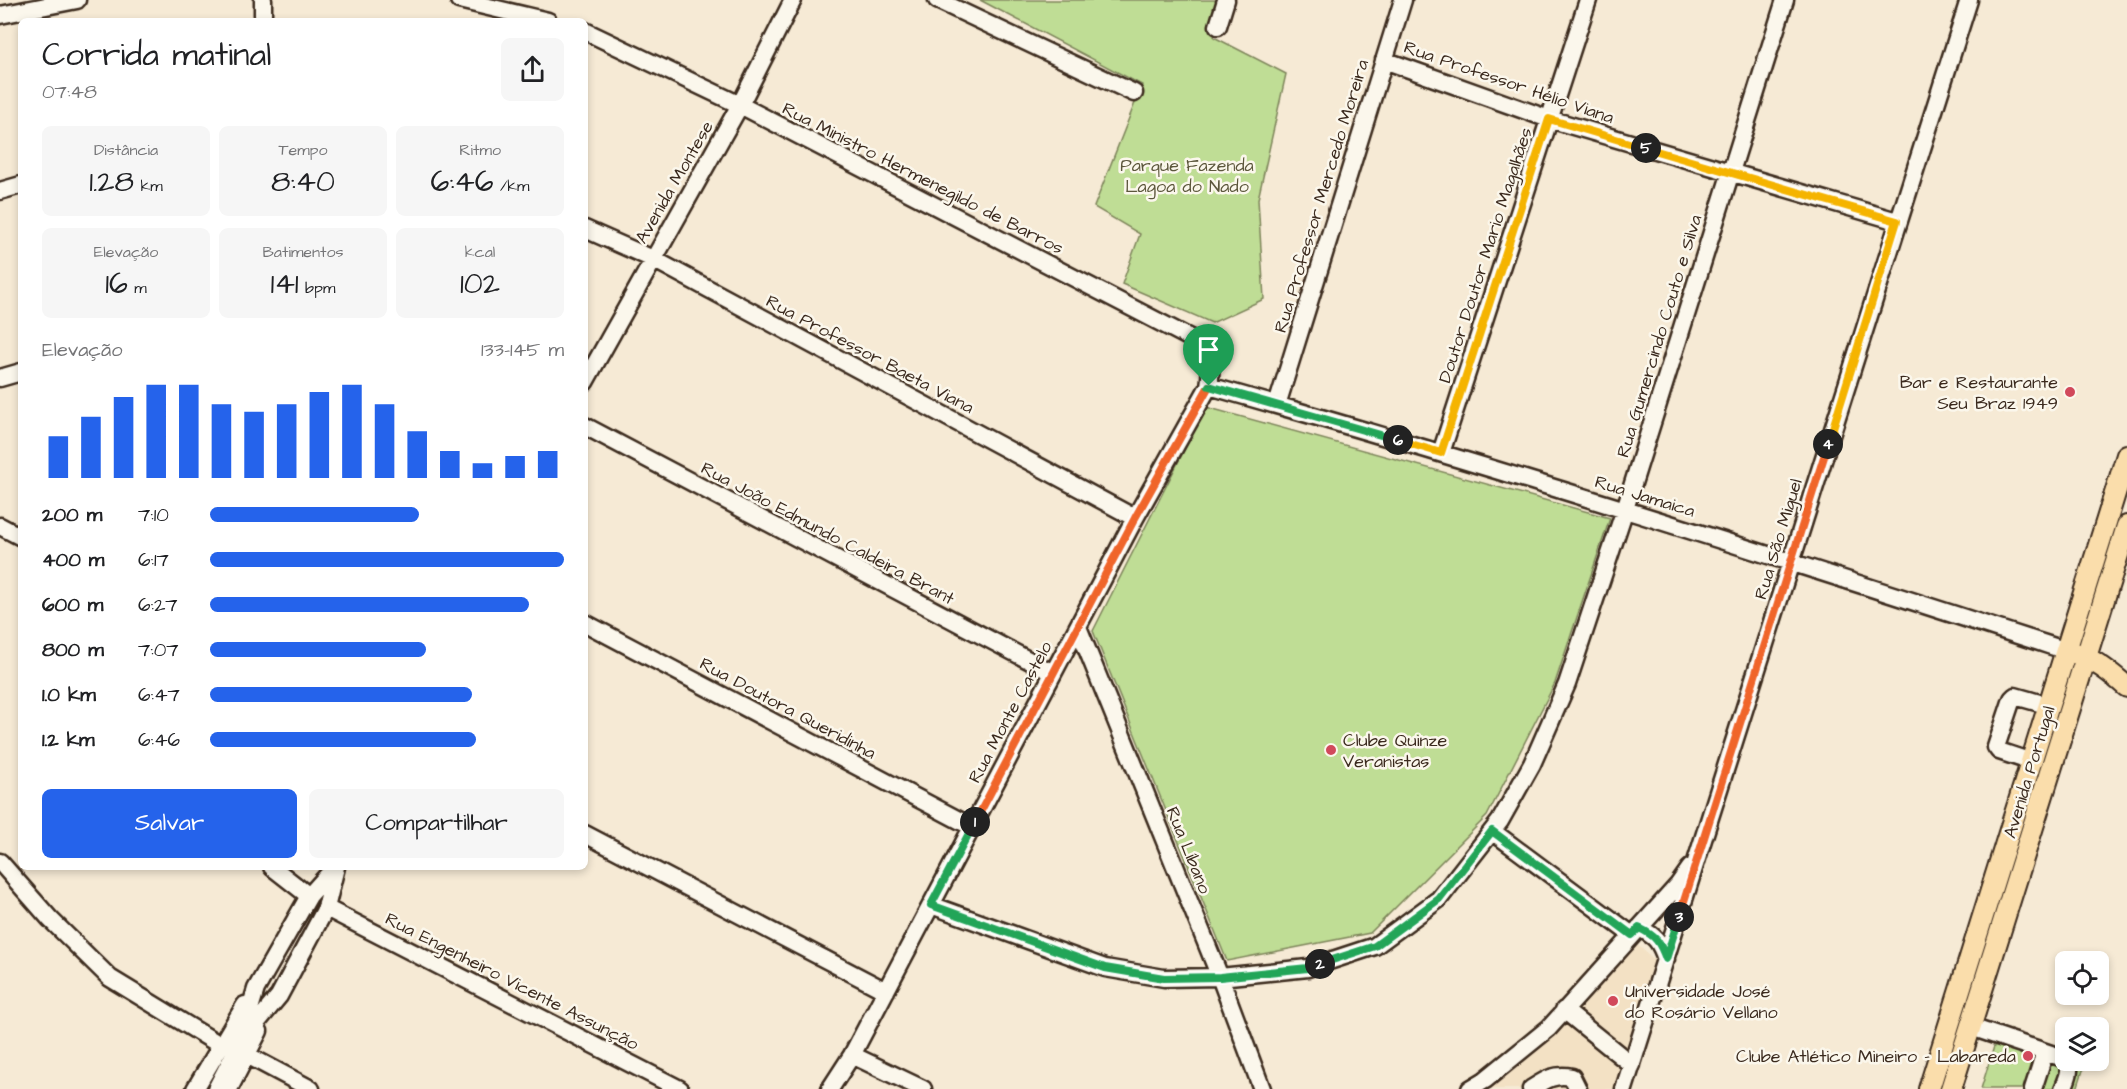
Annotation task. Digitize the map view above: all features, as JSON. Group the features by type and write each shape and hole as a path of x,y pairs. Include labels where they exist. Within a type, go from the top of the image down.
{"main road":[{"name":"Avenida Portugal","path":"1929,1089 2032,762 2045,704 2067,651 2127,454"},
{"name":"Avenida Portugal","path":"1951,1089 2127,526"},
{"path":"2067,651 2086,657 2127,687"}],"street":[{"path":"0,15 77,0"},
{"path":"263,0 263,18"},
{"path":"459,0 535,18"},
{"name":"Avenida Montese","path":"588,377 740,105 793,0"},
{"path":"937,0 1134,93"},
{"path":"1218,26 1226,0"},
{"name":"Rua Professor Mercedo Moreira","path":"1276,405 1402,0"},
{"name":"Doutor Doutor Mario Magalhães","path":"1441,453 1588,0"},
{"name":"Rua Gumercindo Couto e Silva","path":"931,905 1105,968 1164,978 1220,977 1308,968 1375,946 1439,899 1500,821 1532,764 1566,684 1625,509 1785,0"},
{"name":"Rua São Miguel","path":"1624,1089 1897,221 1969,0"},
{"name":"Rua Ministro Hermenegildo de Barros","path":"588,32 740,105 1192,339 1206,352 1212,368 1209,386"},
{"name":"Rua Professor Hélio Viana","path":"1384,60 1549,119 1897,221"},
{"path":"0,191 18,186"},
{"name":"Rua Professor Baeta Viana","path":"588,230 653,259 1135,518"},
{"path":"0,378 18,373"},
{"name":"Rua Jamaica","path":"1209,386 1625,509 2067,651"},
{"name":"Rua Monte Castelo","path":"830,1089 886,991 1135,518 1209,386"},
{"name":"Rua João Edmundo Caldeira Brant","path":"588,428 1053,673"},
{"path":"0,526 18,535"},
{"name":"Rua Doutora Queridinha","path":"588,625 972,827"},
{"name":"Rua Líbano","path":"1078,627 1220,977 1262,1089"},
{"path":"2032,762 1999,751 1996,747 2015,696 2045,704 2033,729"},
{"path":"1492,831 1636,931 1649,932 1661,944 1666,959"},
{"path":"588,836 886,991"},
{"path":"1470,1089 1485,1080 1549,1028 1678,885 1699,855"},
{"path":"0,862 50,920 110,978 220,1045"},
{"path":"276,870 309,896"},
{"path":"195,1089 309,896 332,870"},
{"path":"216,1089 279,996 326,908 334,870"},
{"name":"Rua Engenheiro Vicente Assunção","path":"326,908 680,1089"},
{"path":"230,1089 256,989"},
{"path":"1564,1010 1632,1065"},
{"path":"1971,1027 2055,1056"},
{"path":"241,1049 311,1089"},
{"path":"2033,1089 2045,1052"},
{"path":"852,1054 923,1089"},
{"path":"2063,1089 2069,1071"},
{"path":"1531,1089 1550,1077 1568,1075 1572,1077 1578,1089"}],"shaded area":[{"name":"Universidade José do Rosário Vellano","path":"1634,942 1656,961 1613,1089 1477,1089 1550,1040"}],"green space":[{"name":"Parque Fazenda Lagoa do Nado","path":"980,0 1224,0 1214,37 1286,74 1258,199 1264,299 1212,323 1122,284 1140,234 1094,207 1142,85"},
{"name":"Clube Quinze Veranistas","path":"1206,407 1610,518 1555,683 1487,816 1370,933 1227,961 1093,631"},
{"name":"Clube Atlético Mineiro - Labareda","path":"1999,1030 2055,1055 2055,1071 2083,1071 2077,1089 1981,1089"}],"place":[{"name":"Bar e Restaurante Seu Braz 1949","path":"2070,392"},
{"name":"Clube Quinze Veranistas","path":"1331,750"},
{"name":"Universidade José do Rosário Vellano","path":"1613,1001"},
{"name":"Clube Atlético Mineiro - Labareda","path":"2028,1056"}],"route":[{"path":"1549,119 1897,221 1666,959 1661,944 1649,932 1639,928 1632,935 1492,831 1439,899 1375,946 1308,968 1220,977 1164,978 1105,968 931,905 1135,518 1209,386 1441,453 1549,119"}]}
